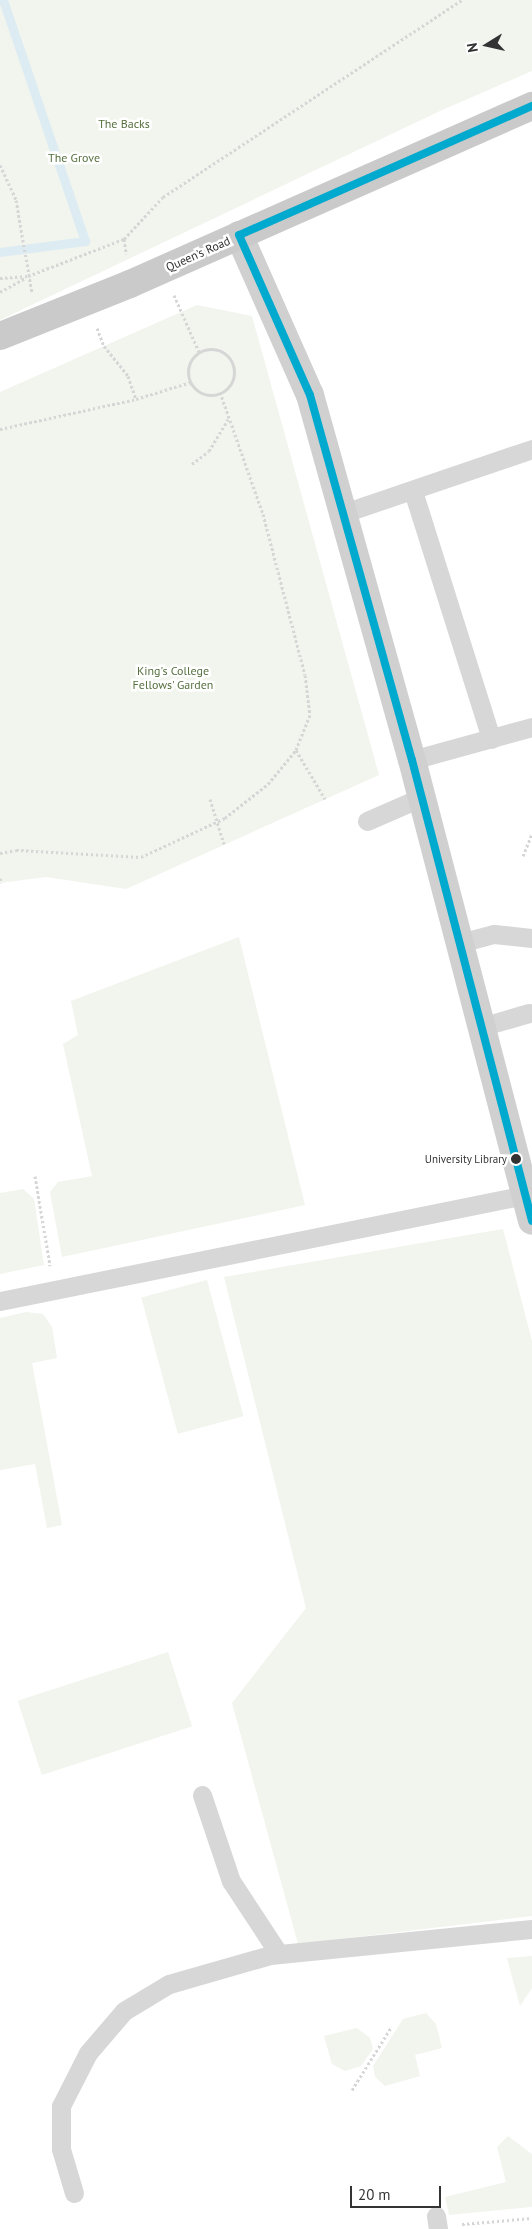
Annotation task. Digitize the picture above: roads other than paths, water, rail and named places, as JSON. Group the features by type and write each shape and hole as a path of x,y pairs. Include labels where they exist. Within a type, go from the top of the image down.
{"main road":[{"name":"Queen's Road","path":"0,336 130,284 532,106"}],"street":[{"path":"240,235 310,395 422,797 529,1208"}],"lane":[{"path":"344,513 413,491 532,448"},
{"path":"413,491 491,739"},
{"path":"412,760 532,727"},
{"path":"367,820 422,797"},
{"path":"460,943 494,934 532,938"},
{"path":"481,1027 529,1013"},
{"path":"0,1301 529,1208"},
{"path":"202,1795 232,1882 279,1954"},
{"path":"74,2193 61,2149 61,2106 88,2053 124,2011 169,1984 279,1954 532,1929"}],"waterway":[{"path":"0,252 85,241 3,0"}],"place":[{"name":"University Library","path":"516,1159"}],"park label":[{"name":"The Backs","path":"124,124"},
{"name":"The Grove","path":"74,158"},
{"name":"King's College Fellows' Garden","path":"173,678"}]}
